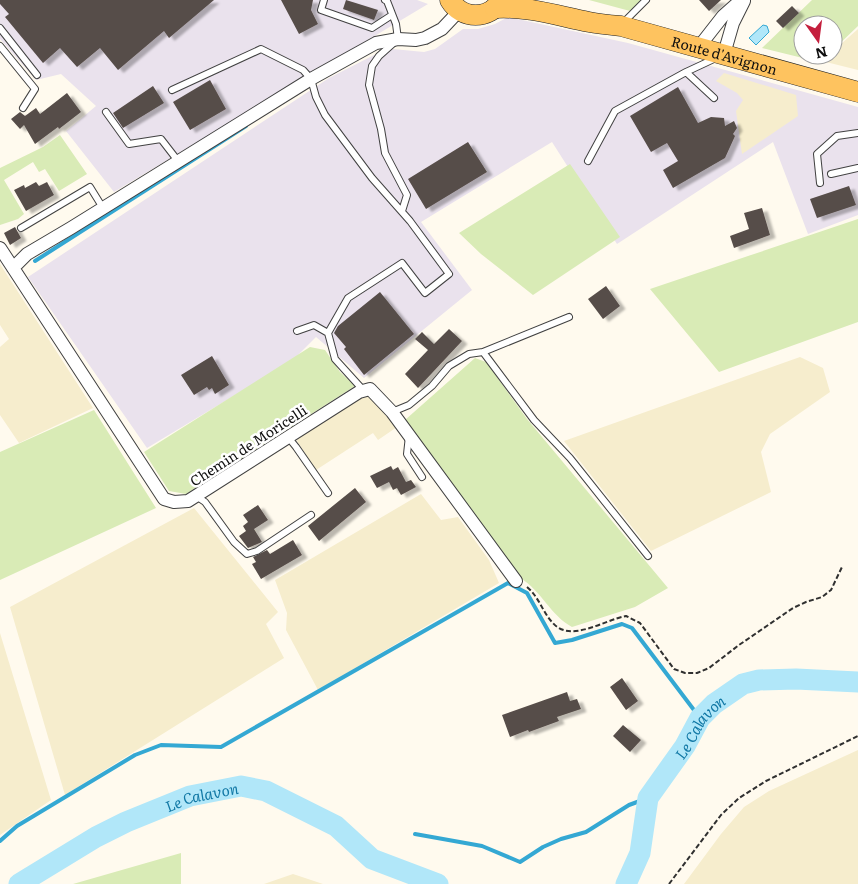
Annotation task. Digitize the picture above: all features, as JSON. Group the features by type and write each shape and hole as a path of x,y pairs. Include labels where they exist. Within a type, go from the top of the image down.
{"main road":[{"name":"Route d'Avignon","path":"548,0 598,15 621,26 858,92"},
{"name":"Route d'Avignon","path":"455,5 472,15 478,16 498,4 592,23 621,26"}],"street":[{"path":"698,48 723,16 742,0"},
{"path":"724,54 742,0"},
{"path":"13,268 27,254 311,79 376,43 398,39 416,40 425,38 442,29 455,5"},
{"name":"Chemin de Moricelli","path":"0,248 164,499 174,502 188,501 359,392 364,391"},
{"path":"364,391 370,389 392,412 516,581"}],"lane":[{"path":"324,0 321,10 372,28 392,15"},
{"path":"385,0 396,24 398,39 379,56 372,66 369,85 381,129 385,153 407,195 402,211"},
{"path":"621,26 646,0"},
{"path":"0,28 37,75"},
{"path":"0,46 35,89 23,108"},
{"path":"172,90 261,49 303,70 311,79 316,97 325,115 372,178 402,211 449,274 425,293 402,263 348,298 328,333"},
{"path":"588,162 615,111 686,72 724,54"},
{"path":"686,72 714,98"},
{"path":"106,112 129,144 161,139 178,161"},
{"path":"820,183 817,154 837,136 858,133"},
{"path":"831,174 858,168"},
{"path":"21,228 90,187 103,208"},
{"path":"392,412 409,405 432,386 449,366 469,354 483,352 569,317"},
{"path":"297,330 314,325 328,333 335,358 364,391"},
{"path":"483,352 534,420 570,458 648,556"},
{"path":"409,435 407,454 422,477"},
{"path":"288,437 328,493"},
{"path":"196,496 205,502 234,542 247,554 257,552 312,515"}],"path":[{"path":"516,581 528,587 535,594 552,623 560,630 577,632 626,616 640,623 674,668 685,673 697,673 709,668 793,608 822,598 831,590 842,567"},
{"path":"669,884 721,815 739,798 766,781 858,736"}],"shaded area":[{"path":"0,0 417,0 428,4 114,192 66,131 96,106 61,74 36,80 0,39"},
{"path":"508,17 628,43 858,107 858,215 808,234 773,142 617,244 552,142 421,222 472,290 364,378 316,337 292,361 147,448 28,277 329,78 378,53 393,49 424,52 435,49 463,29 478,29 495,24"},
{"path":"858,29 858,70 838,65 843,65 843,42"},
{"path":"724,73 796,95 798,116 742,154 736,111 743,100 737,93 716,81"},
{"path":"0,264 93,408 19,443 0,415 0,347 9,339 0,325"},
{"path":"800,357 823,368 830,392 770,434 761,452 771,492 651,551 564,441"},
{"path":"369,397 377,401 397,427 378,440 373,433 316,470 297,441 299,435 357,398"},
{"path":"421,494 441,520 458,517 489,560 499,583 318,690 286,630 287,613 275,580"},
{"path":"194,508 278,612 266,624 284,658 65,795 10,607"},
{"path":"0,633 51,800 0,835"},
{"path":"858,750 858,884 684,884 721,834 744,807 769,791"},
{"path":"293,874 323,884 264,884"}],"green space":[{"path":"589,0 641,0 630,11"},
{"path":"812,0 858,0 858,26 843,40 843,15 796,15"},
{"path":"793,18 793,56 762,48"},
{"path":"60,135 87,174 59,191 45,169 39,172 33,162 4,180 24,214 18,219 0,225 0,168 43,147"},
{"path":"570,164 620,237 533,295 481,254 459,233"},
{"path":"858,219 858,322 719,372 650,289"},
{"path":"310,347 325,350 340,372 355,386 186,494 169,491 144,452"},
{"path":"475,358 486,362 527,419 668,588 635,607 572,627 558,616 528,583 520,578 405,420"},
{"path":"94,410 156,508 0,580 0,452"},
{"path":"181,853 181,884 73,884"}],"water":[{"path":"763,25 767,26 769,32 756,45 749,38"}],"building":[{"path":"0,0 214,0 169,38 164,31 118,70 100,48 77,67 60,48 43,63 5,17 9,14 0,4"},
{"path":"281,0 313,0 311,10 318,24 299,34"},
{"path":"346,0 378,10 374,20 343,9"},
{"path":"699,0 721,0 709,11"},
{"path":"792,6 799,13 793,15 793,19 783,28 776,21"},
{"path":"210,80 226,109 190,130 173,102"},
{"path":"153,86 164,103 123,128 113,113"},
{"path":"678,87 698,123 711,117 724,118 725,126 734,121 737,128 725,158 673,188 663,170 678,161 667,143 651,152 630,116"},
{"path":"67,93 81,112 35,144 24,125 20,129 11,119 20,112 25,116 36,108 40,114"},
{"path":"468,142 487,172 426,209 408,179"},
{"path":"36,182 39,186 47,182 54,195 26,211 14,190 24,185 25,188"},
{"path":"849,186 856,205 817,218 810,199"},
{"path":"762,208 770,235 734,248 730,236 749,229 744,213"},
{"path":"15,227 21,238 10,245 4,233"},
{"path":"606,286 620,306 603,319 588,299"},
{"path":"380,292 414,334 364,375 344,349 346,347 334,333 338,326"},
{"path":"449,329 462,341 418,388 405,374 428,350 415,339 422,332 434,344"},
{"path":"212,356 229,385 215,394 212,388 209,390 207,387 194,395 181,375"},
{"path":"391,466 393,470 398,467 406,482 411,480 416,487 401,495 397,488 393,490 389,482 377,488 370,476"},
{"path":"355,488 366,502 319,541 308,526"},
{"path":"258,505 268,520 254,529 262,542 248,548 239,536 246,531 243,526 248,522 243,515"},
{"path":"293,540 302,555 261,579 252,564 256,562 253,557 267,550 270,554"},
{"path":"622,678 638,701 626,710 610,687"},
{"path":"567,692 570,701 577,699 581,709 557,717 559,721 510,737 502,715"},
{"path":"623,725 641,740 630,752 613,736"}],"waterway":[{"path":"35,261 246,126"},
{"path":"0,841 17,826 135,755 161,745 221,747 508,583 527,593 555,643 572,640 622,624 632,628 700,718"},
{"name":"Le Calavon","path":"626,884 640,853 648,798 685,746 700,718 714,704 743,684 759,680 796,679 858,682"},
{"name":"Le Calavon","path":"19,884 96,837 126,822 190,796 241,786 266,791 336,826 372,859 438,884"},
{"path":"415,834 482,846 520,862 543,847 561,839 586,832 629,805 648,798"}]}
